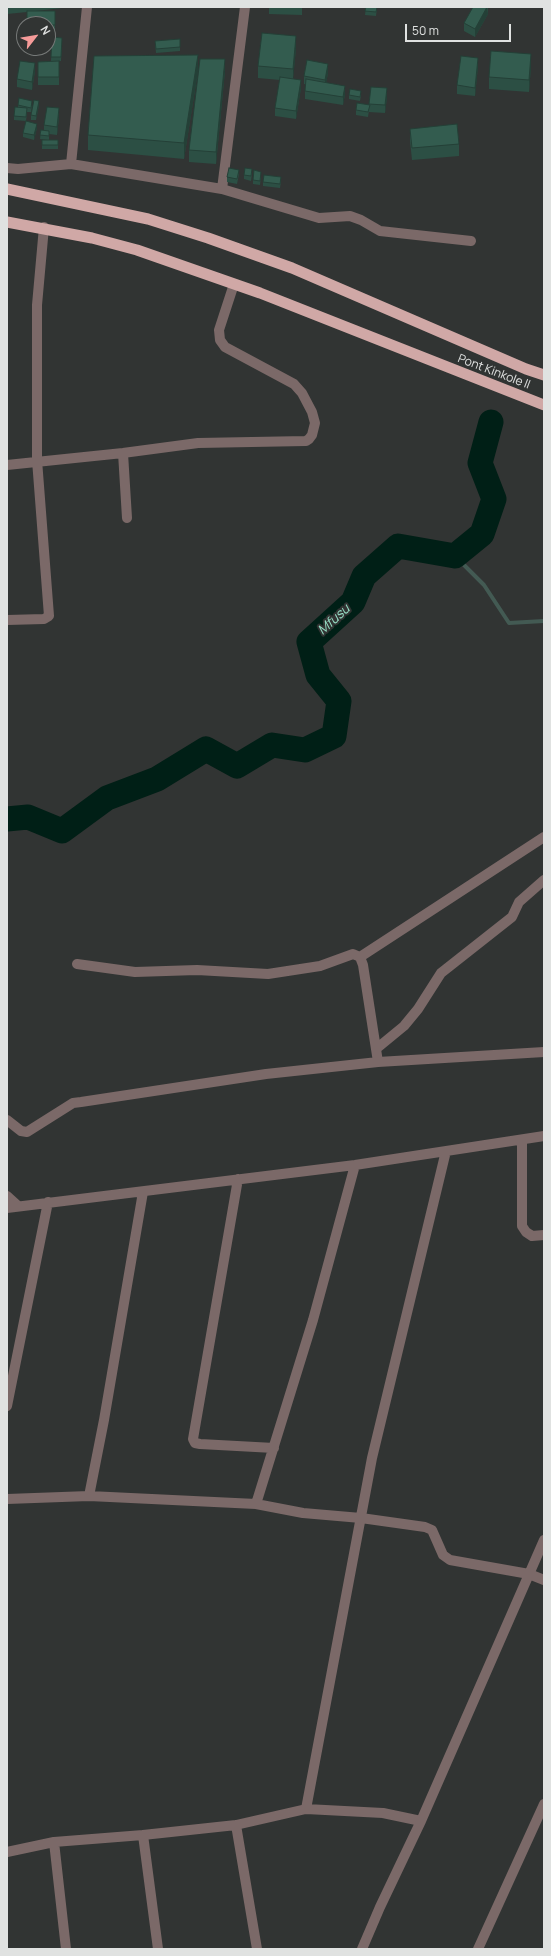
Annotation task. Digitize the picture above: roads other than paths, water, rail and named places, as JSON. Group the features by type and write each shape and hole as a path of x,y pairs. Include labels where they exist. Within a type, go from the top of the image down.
{"highway":[{"name":"Pont Kinkole II","path":"7,189 148,219 208,238 292,268 526,369 544,375"},
{"name":"Pont Kinkole II","path":"7,222 44,228 137,250 234,284 544,405"}],"street":[{"path":"71,164 87,7"},
{"path":"222,189 245,7"},
{"path":"7,168 18,169 71,164 222,189 319,218 350,216 361,220 380,231 471,241"},
{"path":"7,620 44,620 49,616 37,460 36,305 44,228"},
{"path":"7,465 37,460 123,453 198,443 306,442 312,435 315,423 312,412 302,393 294,384 225,347 220,340 219,330 234,284"},
{"path":"123,453 127,518"},
{"path":"360,957 544,837"},
{"path":"376,1049 404,1026 418,1009 441,973 512,917 519,902 544,880"},
{"path":"77,964 135,972 197,970 268,974 320,966 353,954 360,957 364,965 378,1062"},
{"path":"7,1120 22,1131 27,1132 73,1103 266,1074 378,1062 544,1052"},
{"path":"7,1208 355,1165 544,1136"},
{"path":"522,1140 522,1226 526,1232 532,1236 544,1235"},
{"path":"306,1809 372,1458 446,1151"},
{"path":"256,1504 313,1320 355,1165"},
{"path":"238,1179 193,1439 195,1443 200,1444 274,1448"},
{"path":"89,1496 104,1420 143,1192"},
{"path":"7,1196 18,1206"},
{"path":"7,1406 48,1202"},
{"path":"7,1499 89,1496 256,1504 303,1513 361,1518 425,1527 432,1530 443,1555 450,1560 529,1574 544,1580"},
{"path":"362,1949 380,1907 421,1821 544,1540"},
{"path":"478,1949 544,1804"},
{"path":"7,1852 54,1842 236,1826 306,1809 383,1813 421,1821"},
{"path":"236,1826 257,1949"},
{"path":"144,1835 158,1949"},
{"path":"54,1842 66,1949"}],"waterway":[{"name":"Mfusu","path":"7,819 28,817 62,831 107,798 157,779 206,749 237,766 272,745 305,750 334,736 339,701 318,675 309,642 353,602 364,576 398,546 455,556 482,534 494,499 480,463 491,422"},
{"path":"455,556 484,585 509,623 544,621"}]}
